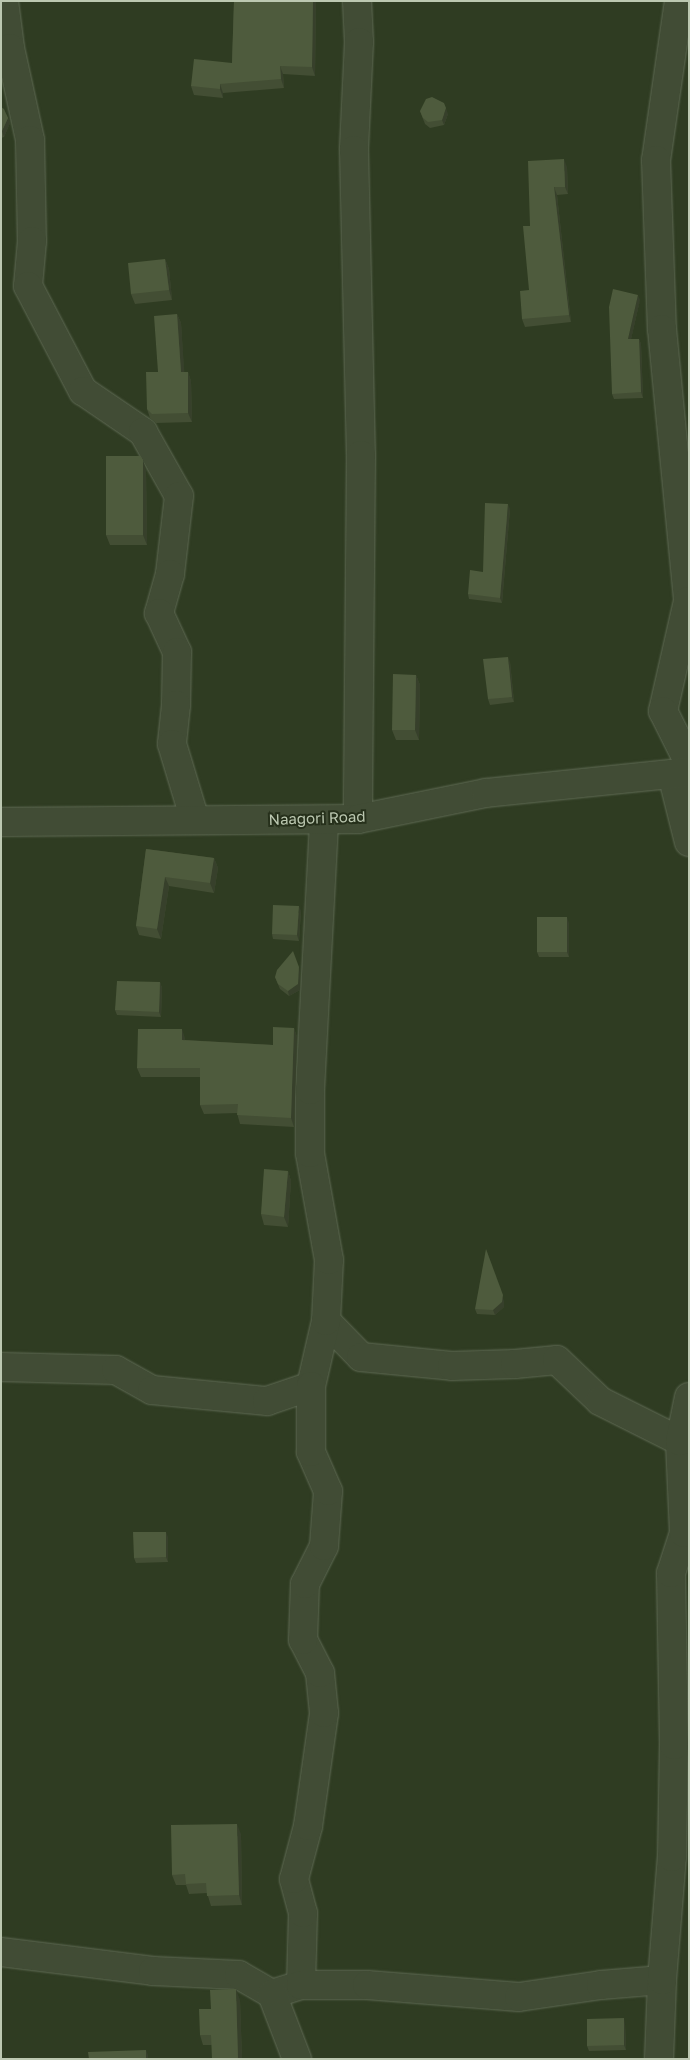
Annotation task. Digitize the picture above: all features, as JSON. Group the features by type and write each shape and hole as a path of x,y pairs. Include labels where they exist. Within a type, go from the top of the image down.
{"street":[{"path":"4,1 10,48 30,140 32,241 28,286 83,391 143,432 179,496 170,574 160,613 177,652 176,705 172,744 196,820"},
{"path":"357,1 359,42 354,150 361,456 358,819"},
{"path":"679,1 656,160 662,329 688,601 663,711 683,769 689,842"},
{"name":"Naagori Road","path":"1,822 358,819 486,793 683,769"},
{"path":"301,1985 303,1913 294,1879 308,1826 324,1713 320,1673 303,1640 305,1584 324,1546 328,1491 311,1452 311,1386 326,1321 329,1260 310,1153 316,938 324,820"},
{"path":"326,1321 361,1358 452,1366 515,1364 557,1360 600,1401 680,1441"},
{"path":"1,1367 116,1370 152,1390 267,1401 311,1386"},
{"path":"659,2059 662,1980 672,1857 674,1745 671,1573 684,1556 680,1441 689,1397"},
{"path":"1,1952 153,1970 239,1975 272,1994 296,2059"},
{"path":"272,1994 301,1985 367,1985 519,1997 602,1985 662,1980"}],"building":[{"path":"234,1 313,1 312,67 280,66 281,79 220,84 220,89 191,86 194,59 232,63"},
{"path":"432,97 444,103 446,108 442,120 428,122 423,118 420,111 426,99"},
{"path":"1,107 8,118 1,132"},
{"path":"564,159 565,187 554,187 569,315 522,319 520,291 529,290 523,226 530,226 528,161"},
{"path":"165,259 169,290 131,294 128,263"},
{"path":"613,289 638,295 628,339 639,339 641,392 612,394 609,307"},
{"path":"177,314 181,372 188,372 188,413 152,414 147,409 146,372 158,372 154,316"},
{"path":"106,456 140,456 143,460 143,535 106,535"},
{"path":"485,503 508,504 500,598 468,594 470,570 483,572"},
{"path":"508,657 512,697 488,699 483,659"},
{"path":"393,674 416,675 415,730 392,730"},
{"path":"146,849 214,858 210,883 165,877 157,929 136,926"},
{"path":"273,905 299,906 297,935 272,934"},
{"path":"537,917 567,917 567,952 537,952"},
{"path":"293,951 299,967 298,984 288,991 278,984 275,977 277,970"},
{"path":"117,981 160,982 159,1012 115,1010"},
{"path":"273,1027 294,1028 291,1118 237,1115 238,1104 200,1105 200,1068 137,1068 138,1029 182,1029 182,1040 273,1045"},
{"path":"264,1169 288,1171 284,1217 261,1214"},
{"path":"486,1249 503,1295 502,1302 493,1310 475,1309"},
{"path":"133,1532 166,1532 166,1557 134,1558"},
{"path":"237,1824 239,1895 207,1896 206,1883 186,1884 185,1874 172,1875 171,1825"},
{"path":"236,1989 238,2059 212,2059 211,2035 200,2035 199,2009 211,2009 210,1990"},
{"path":"624,2018 624,2045 587,2046 587,2019"},
{"path":"146,2050 146,2059 89,2059 88,2052"}]}
